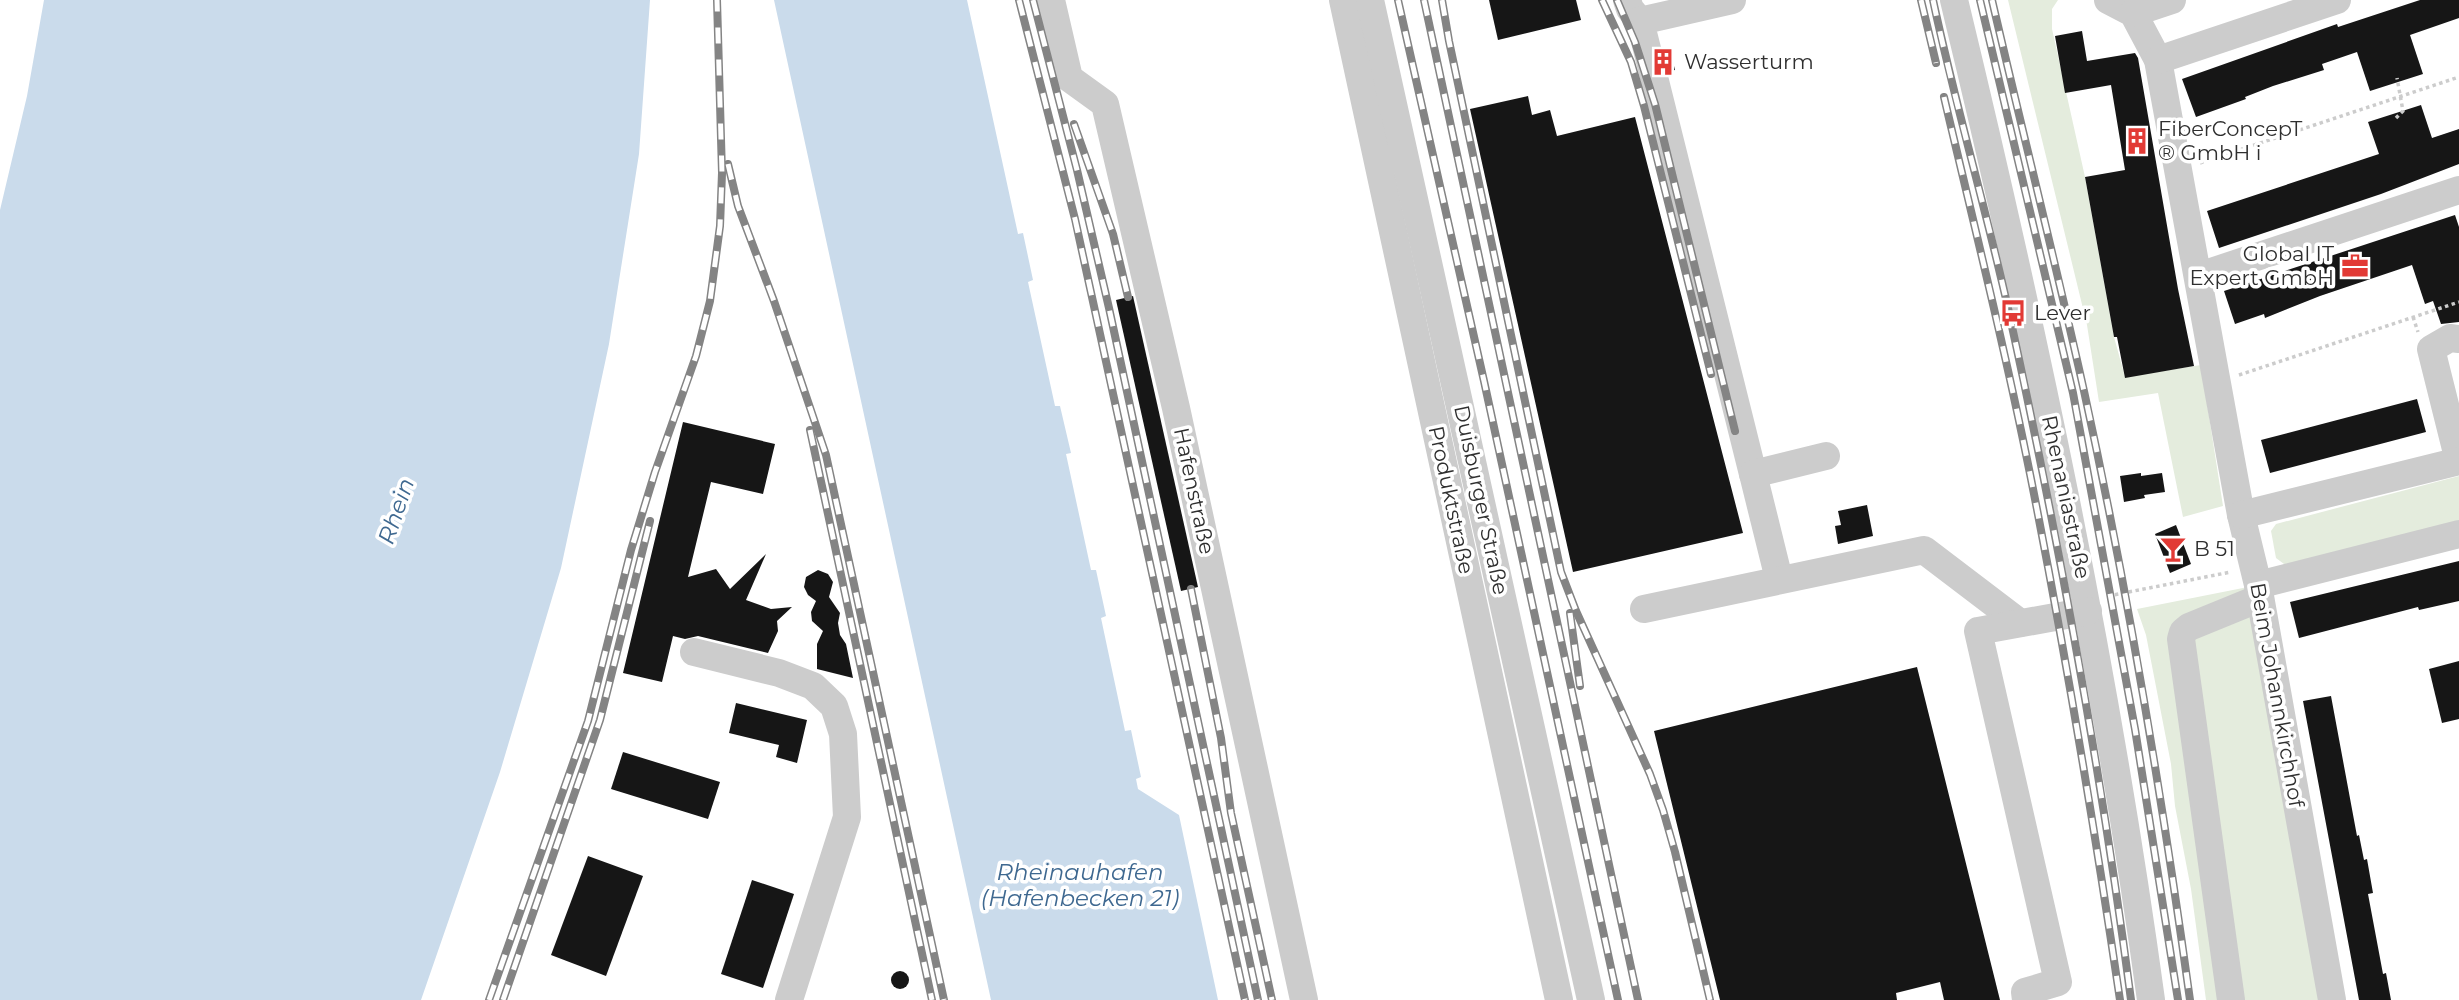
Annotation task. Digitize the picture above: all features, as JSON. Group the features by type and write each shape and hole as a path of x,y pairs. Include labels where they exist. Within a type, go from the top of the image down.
{"street":[{"name":"Hafenstraße","path":"1051,0 1069,78 1105,104 1176,408 1304,1000"},
{"name":"Produktstraße","path":"1343,0 1559,1000"},
{"name":"Duisburger Straße","path":"1370,0 1591,1000"},
{"path":"1732,0 1634,10 1779,579"},
{"name":"Rhenaniastraße","path":"1954,0 2095,604 2151,1000"},
{"path":"2108,0 2133,13 2172,0"},
{"path":"2158,60 2337,0"},
{"name":"Beim Johannkirchhof","path":"2133,13 2158,60 2241,515 2257,583 2332,1000"},
{"path":"2199,276 2459,190"},
{"path":"2241,515 2459,461 2431,349 2450,338 2459,339"},
{"path":"1753,474 1826,456"},
{"path":"2231,1000 2181,639 2183,632 2257,583 2459,534"},
{"path":"1644,609 1924,550 2021,623"},
{"path":"2026,1000 2025,992 2058,982 1978,631 2095,604"},
{"path":"694,652 779,673 813,686 835,706 843,734 848,817 789,1000"}],"path":[{"path":"2179,170 2459,77"},
{"path":"2396,118 2403,111 2397,78"},
{"path":"2248,373 2459,302"},
{"path":"2413,317 2418,332"},
{"path":"2095,604 2257,583"}],"green space":[{"path":"2008,0 2058,0 2052,9 2052,29 2085,177 2114,337 2125,377 2201,365 2223,506 2183,517 2158,393 2099,402 2087,325"},
{"path":"2459,476 2459,522 2288,567 2276,558 2271,531 2276,524"},
{"path":"2248,587 2322,1000 2206,1000 2191,889 2175,806 2171,764 2146,635 2137,609"}],"water":[{"name":"Rhein","path":"44,0 650,0 639,154 609,344 561,568 500,772 421,1000 0,1000 0,210 27,96"},
{"name":"Rheinauhafen (Hafenbecken 21)","path":"774,0 967,0 1018,234 1023,233 1033,280 1028,282 1055,406 1060,406 1071,453 1066,454 1091,570 1096,570 1106,616 1101,618 1125,731 1131,730 1141,777 1136,779 1138,789 1179,815 1218,1000 991,1000"}],"building":[{"path":"1489,0 1576,0 1581,20 1498,40"},
{"path":"2420,0 2459,0 2459,18 2410,35 2423,74 2370,91 2357,52 2322,64 2324,70 2273,86 2196,117 2182,79 2337,24 2338,27"},
{"path":"2082,31 2087,61 2135,53 2138,58 2194,366 2125,378 2117,337 2114,337 2085,177 2125,170 2111,85 2065,93 2055,36"},
{"path":"1670,50 1675,70 1670,71 1665,51"},
{"path":"1528,96 1532,115 1550,110 1557,136 1635,117 1743,533 1573,572 1470,109"},
{"path":"2421,105 2432,138 2459,129 2459,164 2381,194 2219,248 2207,211 2379,154 2368,122"},
{"path":"2455,215 2459,227 2459,322 2441,324 2433,301 2425,304 2412,265 2265,318 2264,314 2235,324 2224,291"},
{"path":"1133,296 1198,587 1181,591 1116,300"},
{"path":"2417,399 2426,432 2270,473 2261,440"},
{"path":"683,422 775,444 763,494 711,482 688,577 716,569 730,589 766,554 746,600 771,609 792,607 777,621 778,631 768,653 698,636 685,639 673,636 662,682 623,673"},
{"path":"2141,473 2141,476 2162,473 2165,492 2124,502 2120,476"},
{"path":"1867,505 1873,536 1838,544 1835,526 1841,525 1838,511"},
{"name":"B 51","path":"2176,525 2191,564 2170,573 2155,534"},
{"path":"2459,561 2459,601 2419,610 2418,607 2299,638 2290,602"},
{"path":"818,570 828,574 833,582 829,597 840,613 840,635 846,644 853,678 817,669 817,644 823,631 812,621 811,612 816,601 808,595 804,587 806,577"},
{"path":"2459,661 2459,719 2442,723 2429,669"},
{"path":"1917,667 2000,1000 1944,1000 1940,982 1896,993 1897,1000 1720,1000 1654,731"},
{"path":"2331,696 2357,836 2359,835 2364,860 2367,859 2373,893 2368,894 2383,974 2386,973 2391,1000 2359,1000 2303,701"},
{"path":"736,703 807,720 797,763 776,757 779,745 729,733"},
{"path":"623,752 720,782 708,819 611,789"},
{"path":"588,856 643,876 606,976 551,955"},
{"path":"752,880 794,894 763,988 721,974"},
{"path":"896,971 904,971 909,980 907,987 896,989 891,984 891,976"}],"railway":[{"path":"489,1000 588,721 631,550 696,356 710,301 720,226 722,173 717,0"},
{"path":"1019,0 1075,219 1245,1000"},
{"path":"1033,0 1109,308 1258,1000"},
{"path":"1398,0 1484,381 1618,1000"},
{"path":"1424,0 1638,1000"},
{"path":"1442,0 1561,572 1650,774 1663,810 1710,1000"},
{"path":"1602,0 1631,62 1644,106 1711,374"},
{"path":"1617,0 1635,42 1655,104 1735,431"},
{"path":"1921,0 1936,63"},
{"path":"1933,0 2008,308 2044,480 2092,739 2131,1000"},
{"path":"1980,0 2073,393 2135,729 2178,1000"},
{"path":"1992,0 2073,342 2115,542 2156,771 2190,1000"},
{"path":"1944,97 2034,494 2080,747 2120,1000"},
{"path":"1074,124 1113,234 1128,297"},
{"path":"728,164 738,206 774,301 826,455 944,1000"},
{"path":"810,430 932,1000"},
{"path":"503,1000 600,720 650,521"},
{"path":"1191,589 1221,738 1231,813 1272,1000"},
{"path":"1570,613 1580,686"}],"place":[{"name":"Wasserturm","path":"1663,62"},
{"name":"FiberConcepT ® GmbH i","path":"2137,141"},
{"name":"Global IT Expert GmbH","path":"2355,266"},
{"name":"Lever","path":"2013,313"},
{"name":"B 51","path":"2173,549"}]}
